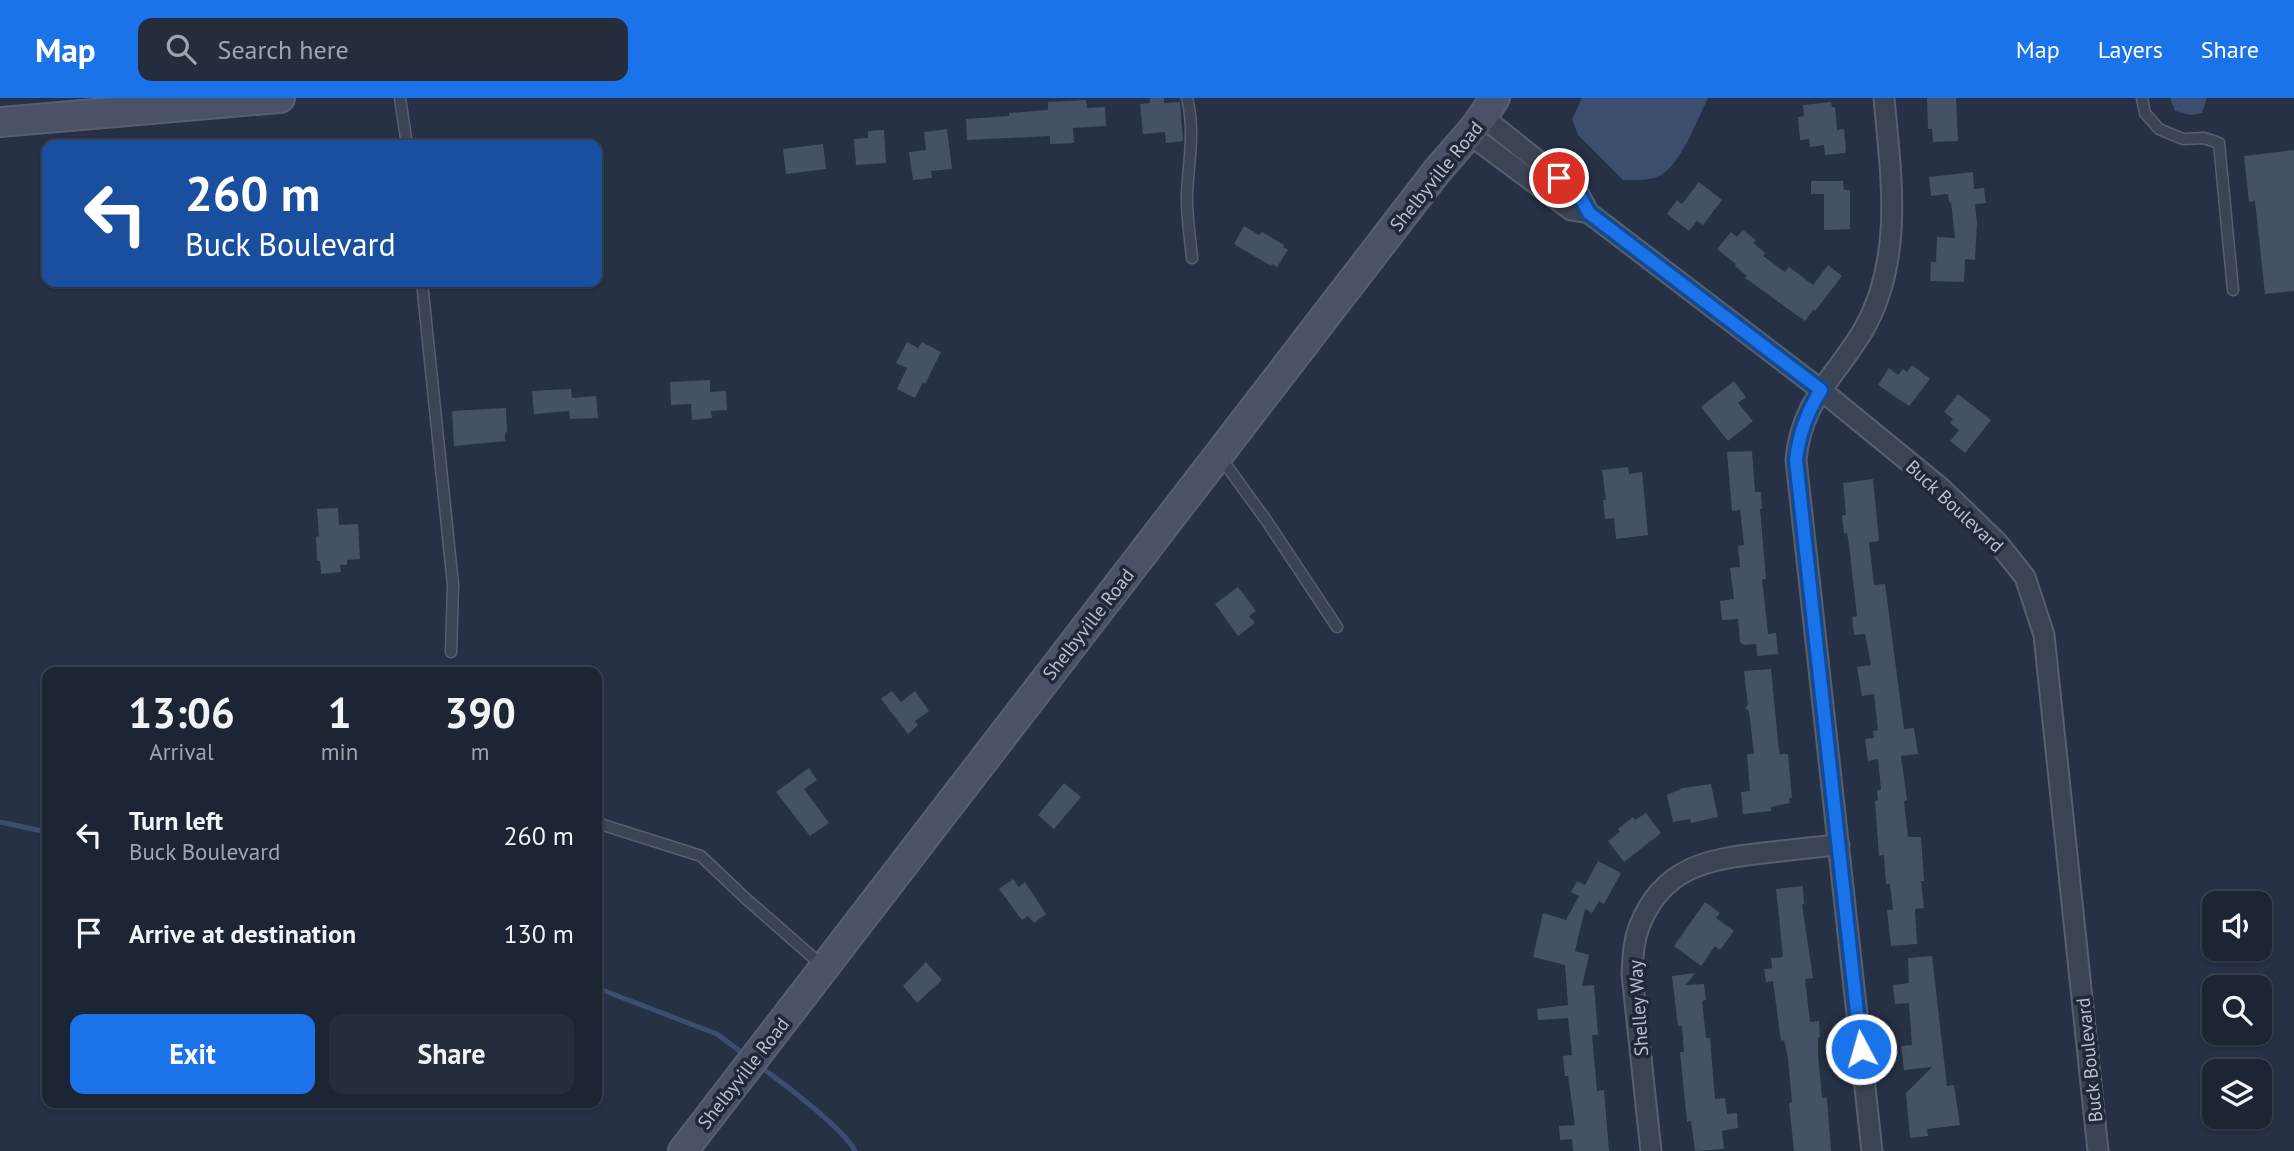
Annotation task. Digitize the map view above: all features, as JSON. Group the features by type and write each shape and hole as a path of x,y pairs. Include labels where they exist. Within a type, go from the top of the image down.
{"main road":[{"path":"0,122 280,98"},
{"name":"Shelbyville Road","path":"683,1151 1482,116"}],"street":[{"path":"1872,1151 1796,460 1805,419 1821,390 1864,328 1879,292 1889,254 1893,207 1884,98"},
{"name":"Buck Boulevard","path":"1482,116 1572,210 1589,213 1821,390 1945,492 1997,542 2025,577 2044,635 2098,1151"},
{"name":"Shelley Way","path":"1651,1151 1632,974 1637,932 1651,904 1675,878 1710,861 1839,845"}],"lane":[{"path":"400,98 406,140"},
{"path":"1187,98 1192,140 1187,194 1192,258"},
{"path":"2142,98 2145,113 2159,129 2183,139 2204,138 2219,143 2233,290"},
{"path":"423,287 453,585 451,652"},
{"path":"1219,455 1337,627"},
{"path":"602,825 701,856 824,967"}],"water":[{"path":"1582,98 1708,98 1687,142 1665,172 1649,179 1623,180 1578,135 1572,119"},
{"path":"2170,98 2207,98 2202,113 2190,115 2175,111"}],"building":[{"path":"1150,98 1164,98 1164,103 1180,102 1183,141 1166,143 1165,132 1143,134 1140,104 1150,103"},
{"path":"1927,98 1956,98 1958,141 1933,142 1932,129 1928,129"},
{"path":"1086,100 1087,108 1105,107 1106,126 1073,128 1074,143 1050,144 1050,136 967,140 966,119 1048,110 1048,102"},
{"path":"1831,102 1832,107 1835,107 1837,130 1844,129 1846,148 1845,153 1825,155 1824,145 1810,147 1809,139 1800,140 1798,117 1804,116 1803,105"},
{"path":"947,129 952,169 931,171 932,178 913,180 909,152 926,150 924,132"},
{"path":"884,130 886,163 856,165 854,139 868,138 868,131"},
{"path":"823,144 826,169 786,174 783,149"},
{"path":"2294,150 2294,291 2265,294 2255,201 2249,202 2244,156"},
{"path":"1973,172 1974,189 1984,188 1986,203 1975,204 1975,260 1965,259 1964,282 1930,281 1931,262 1936,262 1937,237 1955,238 1948,194 1931,196 1929,177"},
{"path":"1811,181 1843,181 1844,190 1850,190 1850,229 1824,230 1824,194 1811,194"},
{"path":"1699,182 1722,200 1703,225 1697,221 1689,231 1667,214 1677,200 1682,204"},
{"path":"1244,226 1259,235 1262,232 1284,245 1288,250 1277,267 1234,244"},
{"path":"1743,230 1756,240 1753,243 1765,253 1763,256 1785,272 1789,267 1813,285 1828,265 1842,276 1805,321 1745,278 1747,276 1736,264 1717,249 1731,232 1737,237"},
{"path":"907,342 918,348 922,342 941,352 915,398 897,389 907,368 896,363"},
{"path":"1912,365 1930,379 1909,406 1878,385 1889,368 1898,375 1903,369 1907,372"},
{"path":"710,380 710,392 726,391 727,410 711,411 712,418 692,420 691,404 671,405 670,382"},
{"path":"1734,381 1746,397 1738,403 1753,421 1728,441 1701,407"},
{"path":"571,389 572,398 596,396 598,418 570,419 569,411 534,414 532,391"},
{"path":"1958,394 1991,420 1965,453 1950,441 1959,430 1950,423 1953,419 1944,412"},
{"path":"506,408 505,441 454,446 452,411"},
{"path":"1752,451 1755,492 1761,492 1766,579 1762,579 1768,634 1776,633 1778,654 1757,656 1756,644 1744,645 1740,642 1738,619 1722,620 1720,601 1734,599 1730,568 1740,567 1738,546 1744,545 1740,510 1732,511 1727,452"},
{"path":"1628,467 1629,474 1642,472 1648,535 1616,539 1614,518 1605,519 1603,500 1606,500 1602,470"},
{"path":"1873,479 1879,541 1869,542 1874,585 1885,584 1904,729 1914,728 1918,754 1901,756 1907,800 1904,801 1908,837 1921,837 1924,881 1921,881 1924,908 1915,909 1917,944 1891,946 1887,910 1893,910 1890,884 1886,884 1884,855 1879,856 1875,801 1878,800 1877,790 1881,790 1878,759 1868,761 1865,739 1874,738 1873,731 1878,730 1874,694 1862,696 1857,667 1871,665 1865,634 1854,635 1852,617 1857,616 1849,545 1847,533 1844,534 1842,515 1846,515 1843,483"},
{"path":"338,508 339,525 358,524 360,559 347,560 347,565 340,565 341,572 321,574 320,561 317,561 317,509"},
{"path":"1238,587 1256,611 1249,616 1255,623 1238,636 1215,604"},
{"path":"1771,669 1779,751 1780,754 1788,754 1792,798 1789,798 1790,803 1771,807 1771,811 1743,814 1741,792 1750,791 1747,754 1754,754 1749,711 1745,708 1748,705 1744,671"},
{"path":"892,691 901,702 915,691 929,711 915,721 918,725 908,734 881,699"},
{"path":"809,768 817,780 804,789 829,823 810,836 776,792"},
{"path":"1064,783 1081,797 1054,829 1038,815"},
{"path":"1711,784 1718,817 1691,823 1690,819 1673,822 1667,795 1683,788"},
{"path":"1646,813 1661,833 1624,862 1608,841 1633,817 1635,820"},
{"path":"1598,861 1621,873 1604,904 1599,901 1592,913 1585,909 1575,951 1589,955 1582,986 1594,985 1598,1035 1592,1035 1597,1091 1604,1090 1609,1151 1573,1151 1572,1139 1560,1140 1559,1126 1575,1125 1563,1056 1572,1055 1568,1018 1538,1020 1537,1009 1568,1005 1565,965 1533,957 1543,913 1566,920 1579,896 1571,892 1577,881 1585,885"},
{"path":"1013,879 1019,887 1025,882 1046,914 1034,923 1028,916 1022,920 999,889"},
{"path":"1803,886 1802,905 1813,978 1805,979 1810,1022 1819,1021 1818,1054 1822,1098 1827,1098 1831,1151 1794,1151 1788,1058 1784,1040 1781,1041 1773,981 1766,982 1764,969 1772,968 1771,958 1783,957 1776,889"},
{"path":"1705,902 1720,913 1716,918 1734,931 1720,950 1715,946 1701,966 1674,946"},
{"path":"1932,956 1947,1086 1954,1085 1960,1125 1927,1129 1928,1136 1910,1138 1906,1093 1932,1067 1904,1070 1901,1046 1912,1045 1909,1003 1895,1004 1893,985 1909,983 1908,958"},
{"path":"926,962 942,980 917,1003 903,986"},
{"path":"1695,973 1686,985 1704,984 1706,1000 1702,1001 1706,1038 1710,1038 1715,1099 1725,1098 1727,1114 1737,1113 1738,1128 1722,1131 1724,1149 1695,1151 1691,1121 1687,1122 1680,1052 1684,1052 1682,1026 1678,1026 1672,976"}],"waterway":[{"path":"0,822 42,831"},
{"path":"602,990 717,1034 745,1055"},
{"path":"758,1065 825,1118 855,1151"}],"route":[{"path":"1559,178 1578,193 1589,213 1821,390 1805,419 1796,460 1861,1049"}]}
